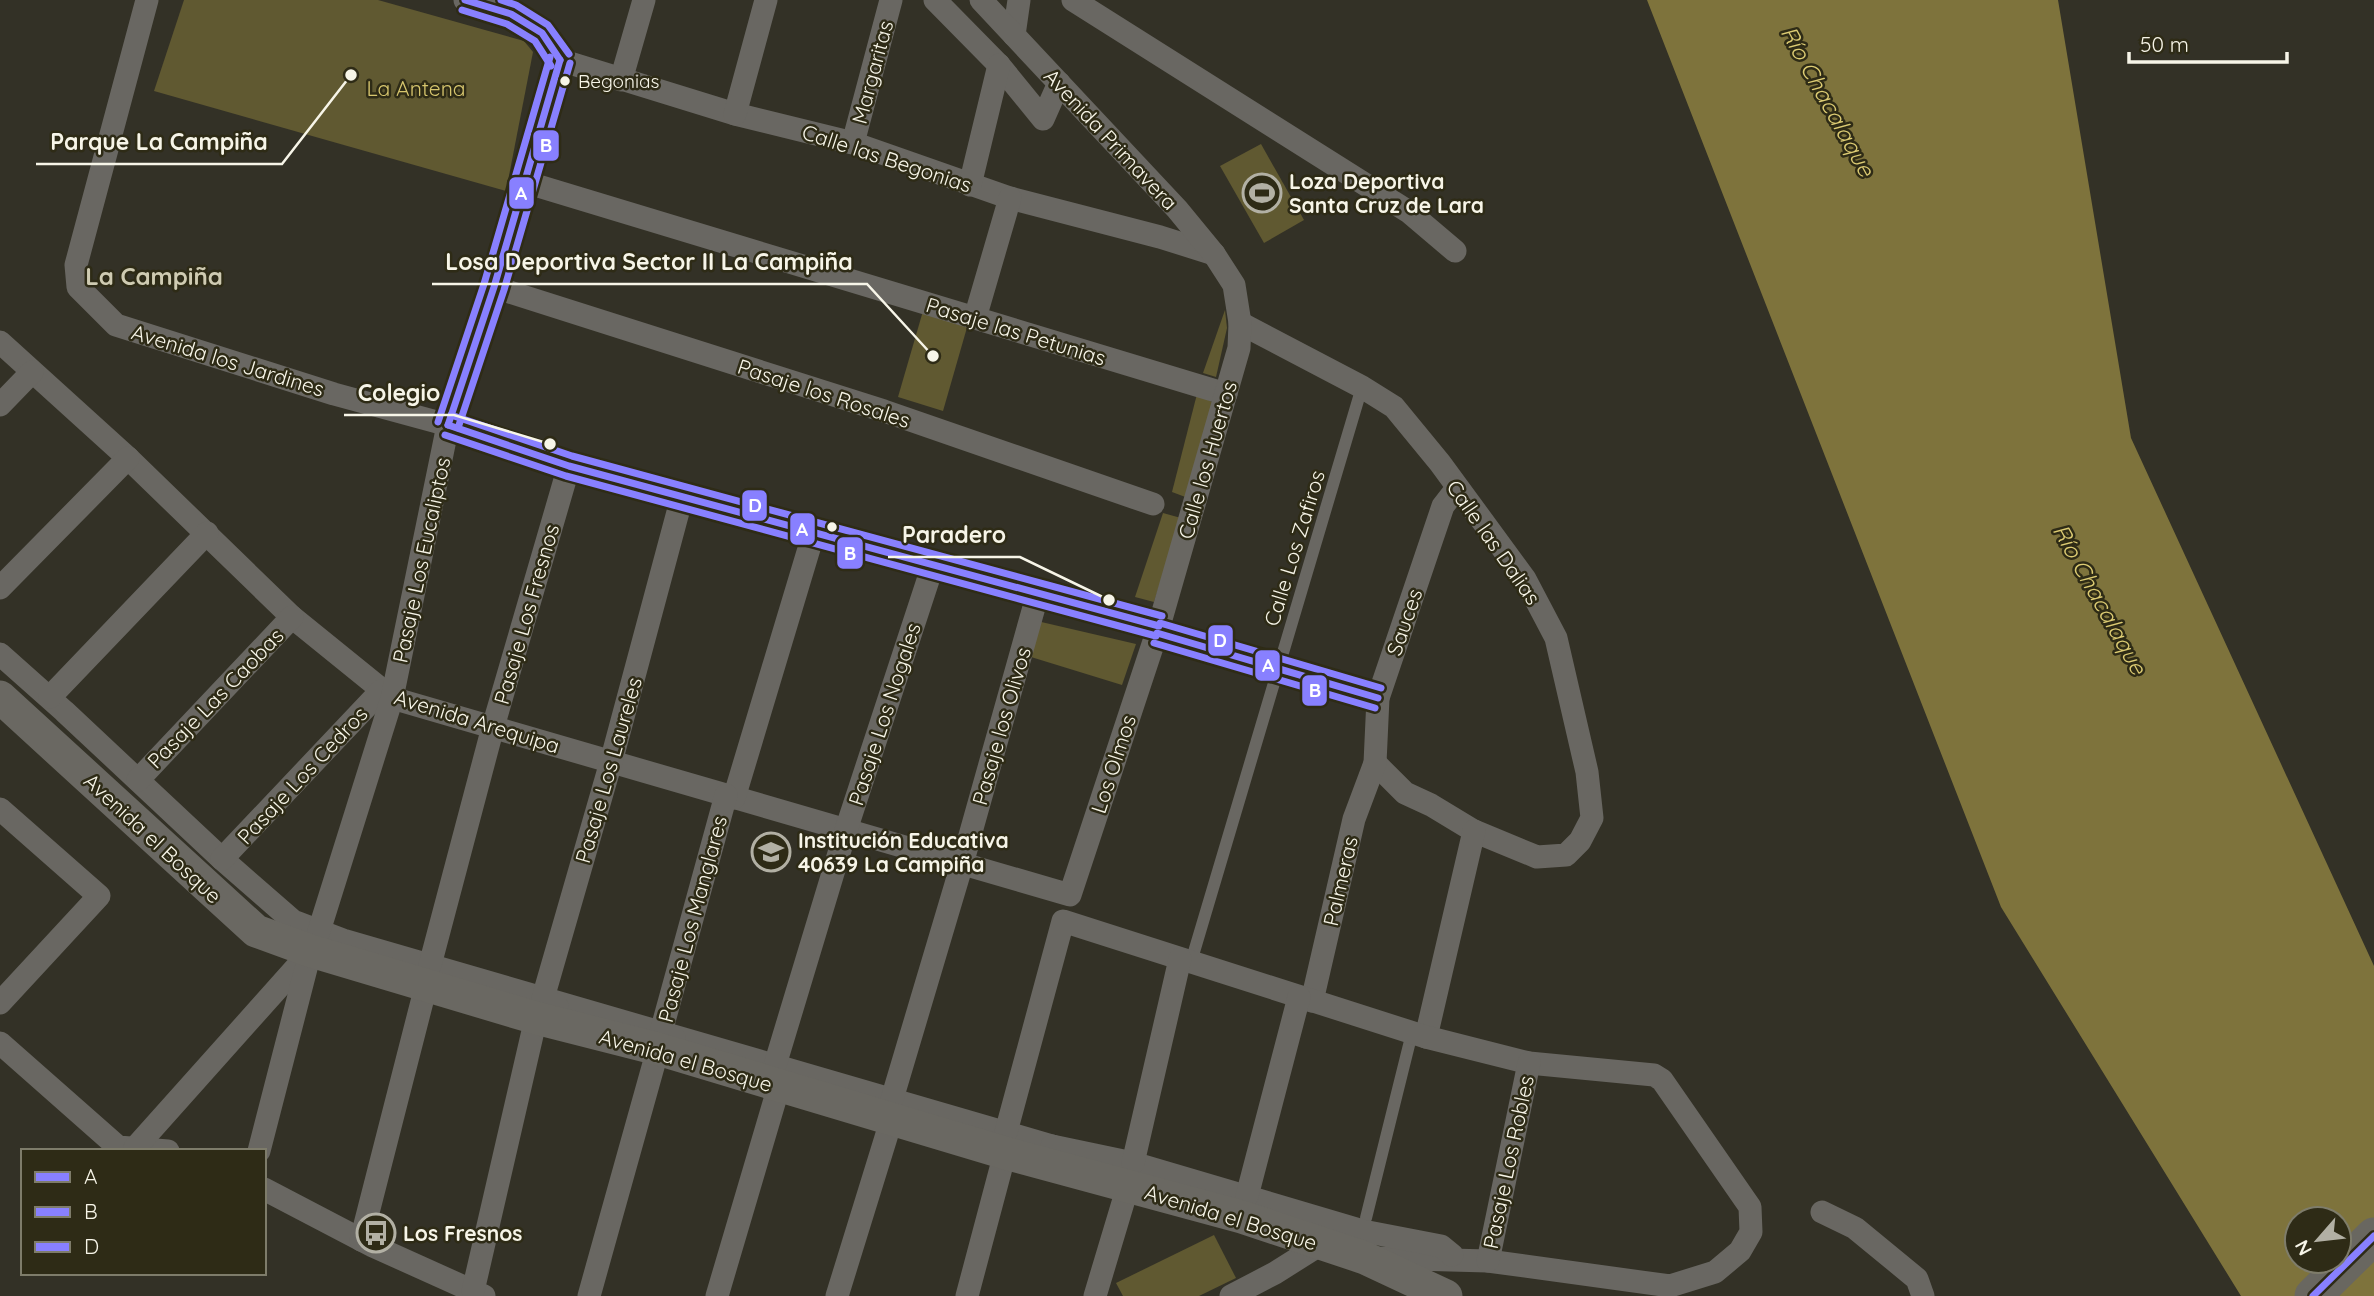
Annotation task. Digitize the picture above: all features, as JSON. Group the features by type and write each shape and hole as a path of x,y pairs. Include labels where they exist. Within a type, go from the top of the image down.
{"main road":[{"path":"2312,1296 2374,1236"}],"street":[{"name":"Avenida los Jardines","path":"146,0 76,265 78,286 116,325 334,394 448,425 569,466 1038,593 1378,698"},
{"path":"465,0 513,7 542,33 560,60"},
{"path":"621,80 643,0"},
{"path":"735,114 766,0"},
{"name":"Margaritas","path":"853,143 891,0"},
{"path":"935,0 999,65 1043,119 1059,83"},
{"name":"Avenida Primavera","path":"981,0 1177,209 1214,254 1234,285"},
{"path":"1014,35 1019,0"},
{"path":"1073,0 1409,212 1455,251"},
{"name":"Calle las Begonias","path":"560,60 735,114 853,143 1010,198 1214,254"},
{"name":"Pasaje Los Eucaliptos","path":"387,694 448,425 494,287 560,60"},
{"path":"970,185 999,65"},
{"name":"Pasaje las Petunias","path":"525,182 1226,394"},
{"path":"975,318 1010,198"},
{"name":"Calle los Huertos","path":"1158,630 1239,348 1240,323 1234,285"},
{"name":"Pasaje los Rosales","path":"494,287 884,411 1153,504"},
{"name":"Calle las Dalias","path":"1240,323 1362,387 1394,407 1440,463 1525,579 1556,638 1587,772 1592,818 1580,841 1566,855 1537,857 1474,831"},
{"name":"Avenida Arequipa","path":"0,342 128,458 292,617 387,694 1070,895"},
{"path":"0,404 32,372"},
{"path":"0,588 128,458"},
{"name":"Pasaje Los Fresnos","path":"361,1240 493,727 569,466"},
{"name":"Sauces","path":"1375,763 1378,698 1443,506 1457,488"},
{"name":"Pasaje Los Laureles","path":"478,1294 540,1008 611,762 682,497"},
{"name":"Pasaje Los Manglares","path":"589,1296 730,796 814,532"},
{"path":"50,697 207,533"},
{"name":"Pasaje Los Nogales","path":"717,1296 846,830 933,565"},
{"name":"Pasaje los Olivos","path":"837,1296 1038,593"},
{"name":"Pasaje Las Caobas","path":"138,780 292,617"},
{"name":"Los Olmos","path":"1070,895 1158,630"},
{"path":"0,653 222,859 315,941"},
{"path":"260,1149 315,941 387,694"},
{"name":"Pasaje Los Cedros","path":"222,859 387,694"},
{"name":"Avenida el Bosque","path":"0,697 256,931 315,941 540,1008 571,1027 659,1041 693,1061 777,1076 1049,1155 1131,1175 1242,1217 1365,1258 1446,1296"},
{"path":"1375,763 1405,793 1432,805 1474,831 1419,1035"},
{"name":"Palmeras","path":"1247,1196 1354,819 1375,763"},
{"path":"0,809 99,896 0,1003"},
{"path":"967,1296 1063,921 1419,1035 1529,1063 1654,1075 1662,1080 1750,1208 1751,1232 1740,1251 1718,1270 1670,1286 1488,1261 1365,1258"},
{"path":"135,1148 315,941"},
{"path":"1095,1296 1131,1175 1186,960"},
{"path":"540,1008 777,1076"},
{"path":"0,1043 118,1147 146,1149"},
{"name":"Pasaje Los Robles","path":"1488,1261 1529,1063"},
{"path":"1131,1175 1247,1196 1363,1231 1441,1246 1459,1260"},
{"path":"266,1190 361,1240 478,1294"},
{"path":"1822,1212 1855,1228 1917,1279 1923,1296"},
{"path":"1231,1296 1321,1244"}],"lane":[{"name":"Calle Los Zafiros","path":"1186,960 1278,669 1362,387"},
{"path":"1366,1218 1419,1035"}],"green space":[{"name":"La Antena","path":"184,0 378,0 524,41 533,52 506,191 154,91"},
{"name":"Loza Deportiva Santa Cruz de Lara","path":"1261,144 1304,220 1264,243 1220,166"},
{"path":"1225,310 1227,328 1216,377 1203,373"},
{"path":"923,311 968,324 943,411 898,397"},
{"path":"1197,394 1214,403 1188,498 1172,492"},
{"path":"1163,513 1181,518 1154,602 1135,597"},
{"path":"1037,621 1136,644 1122,685 1031,657"},
{"path":"1214,1235 1236,1278 1199,1296 1123,1296 1116,1283"}],"water":[{"name":"Río Chacalaque","path":"1647,0 2058,0 2131,438 2374,966 2374,1296 2241,1296 2001,907"}],"transit line":[{"name":"A","path":"465,0 511,14 542,33 560,60"},
{"name":"D","path":"501,0 516,5 548,25 569,54"},
{"name":"B","path":"462,10 507,24 535,41 551,66"},
{"name":"D","path":"438,422 484,284 550,57"},
{"name":"A","path":"448,425 494,287 560,60"},
{"name":"B","path":"458,428 504,290 570,63"},
{"name":"D","path":"451,415 572,456 1162,616"},
{"name":"A","path":"448,425 569,466 1159,626"},
{"name":"B","path":"445,435 566,476 1156,636"},
{"name":"D","path":"1160,623 1381,688"},
{"name":"A","path":"1157,633 1378,698"},
{"name":"B","path":"1154,643 1375,708"},
{"name":"A","path":"2313,1296 2374,1236"}],"place":[{"name":"Parque La Campiña","path":"351,75"},
{"name":"Begonias","path":"565,81"},
{"name":"Loza Deportiva Santa Cruz de Lara","path":"1262,193"},
{"name":"Losa Deportiva Sector II La Campiña","path":"933,356"},
{"name":"Colegio","path":"550,444"},
{"name":"Paradero","path":"1109,600"},
{"name":"Institución Educativa 40639 La Campiña","path":"771,852"},
{"name":"Los Fresnos","path":"376,1233"}],"district":[{"name":"La Campiña","path":"154,276"}]}
